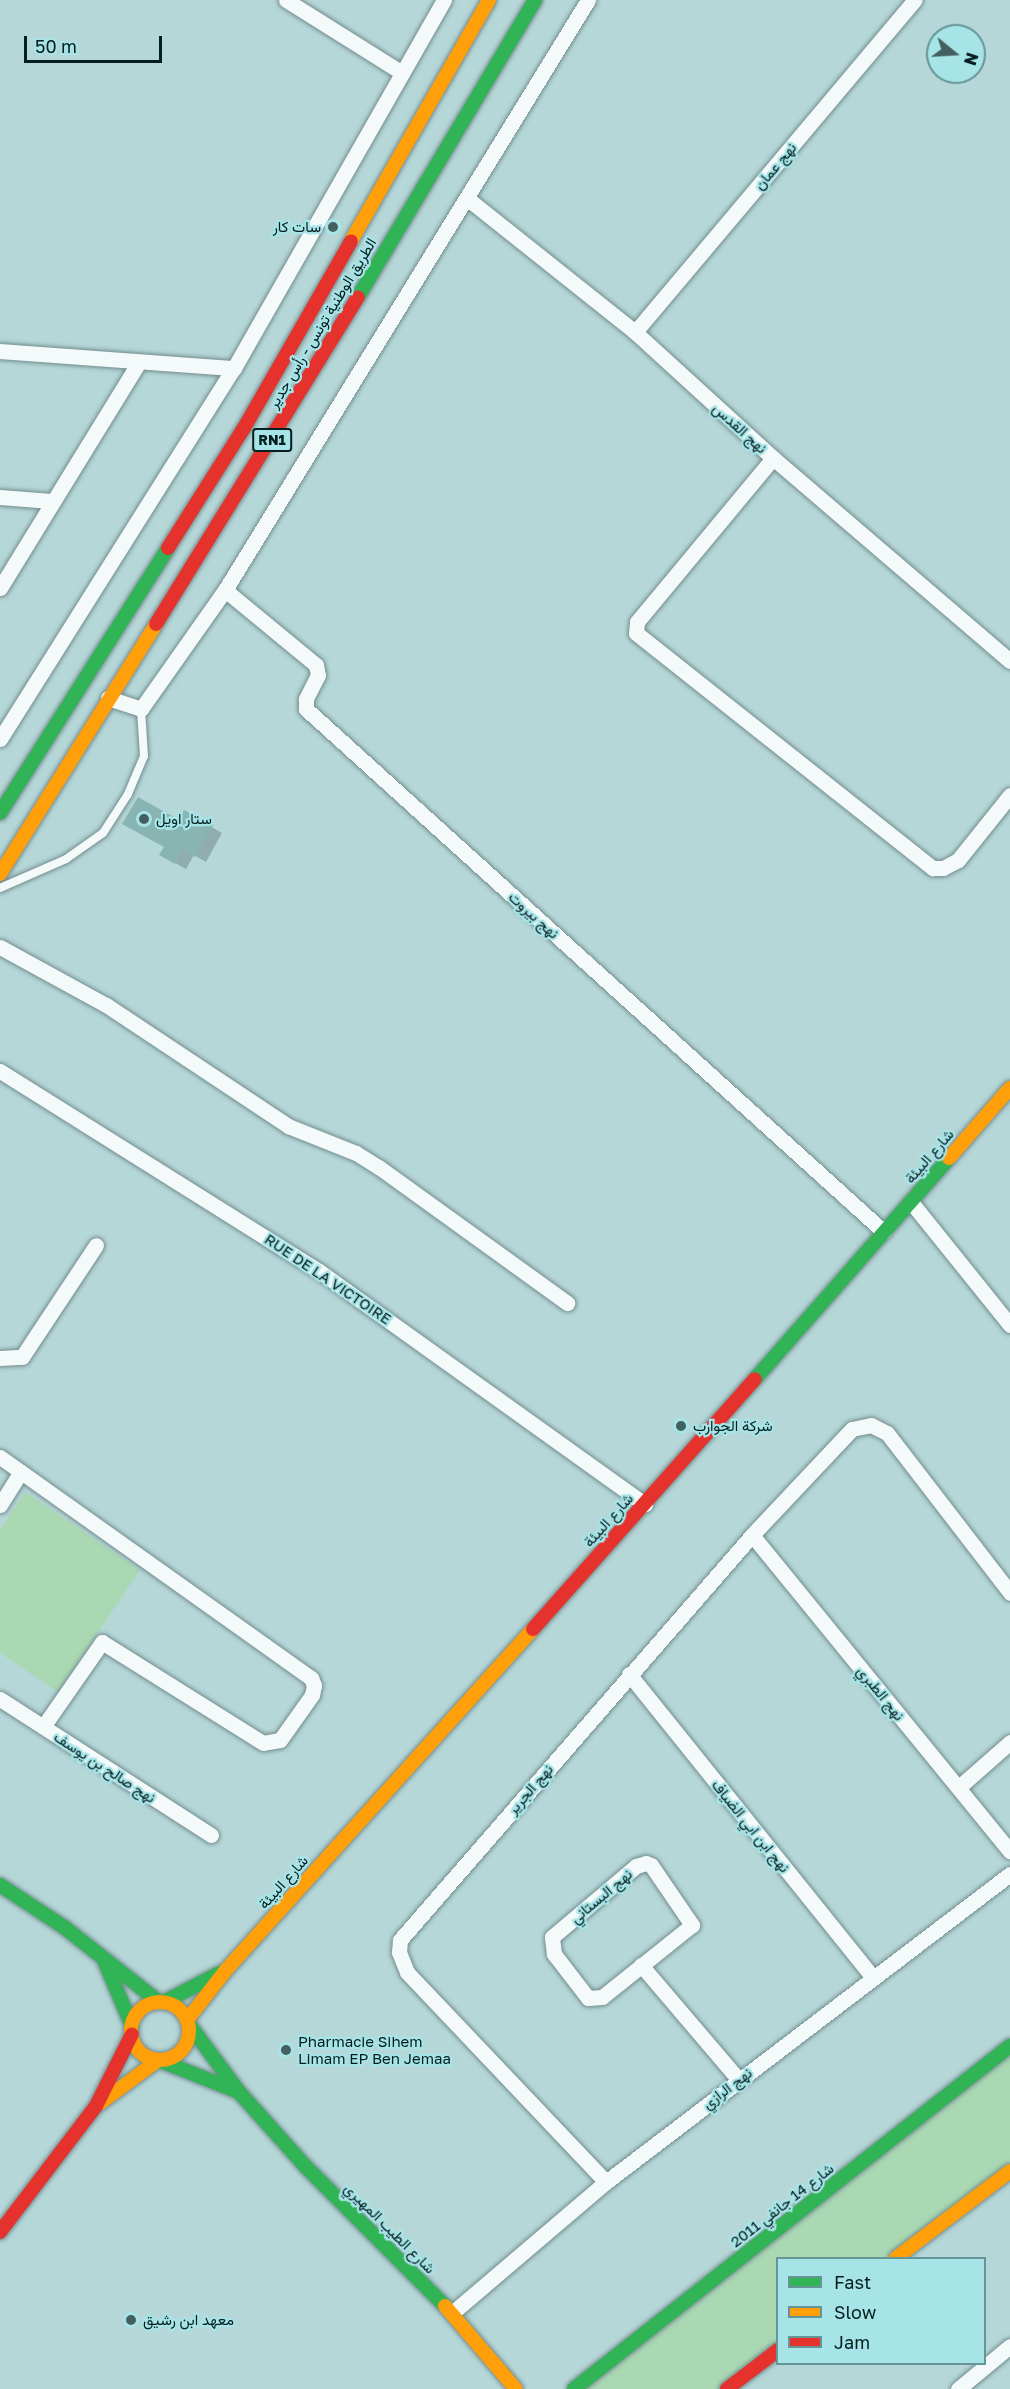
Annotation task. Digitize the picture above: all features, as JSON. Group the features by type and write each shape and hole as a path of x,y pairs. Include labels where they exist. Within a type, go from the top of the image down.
{"main road":[{"name":"الطريق الوطنية تونس - رأس جدير","path":"0,813 244,428 489,0"},
{"name":"الطريق الوطنية تونس - رأس جدير","path":"0,874 108,698 272,440 534,0"},
{"name":"شارع البيئة","path":"96,2106 159,2060 180,2053 187,2044 188,2022 226,1970 645,1503 1010,1088"},
{"path":"0,1885 64,1927 104,1960 162,2002 179,2009 188,2022"},
{"path":"104,1960 138,2050 159,2060"},
{"name":"شارع البيئة","path":"0,2232 96,2106 140,2011 226,1970"},
{"name":"شارع الطيب المهيري","path":"188,2022 239,2092 306,2167 452,2313 516,2389"},
{"name":"شارع 14 جانفي 2011","path":"574,2389 1010,2046"},
{"name":"شارع الطيب المهيري","path":"159,2060 239,2092"},
{"path":"899,2257 1010,2170"},
{"path":"727,2389 776,2351"}],"street":[{"path":"286,0 401,72"},
{"path":"0,739 234,368 444,0"},
{"path":"108,698 141,710 225,590 468,199 588,0"},
{"name":"نهج عمان","path":"635,332 915,0"},
{"name":"نهج القدس","path":"468,199 635,332 773,458 1010,661"},
{"path":"0,351 234,368"},
{"path":"0,588 51,501 139,362"},
{"path":"773,458 637,622 639,637 933,868 943,868 958,860 1010,795"},
{"path":"0,497 51,501"},
{"name":"نهج بيروت","path":"225,590 316,665 318,675 306,699 306,709 884,1232"},
{"path":"0,946 105,1005 288,1126 356,1153 380,1168 567,1303"},
{"name":"RUE DE LA VICTOIRE","path":"0,1071 320,1271 645,1503"},
{"path":"911,1202 1010,1325"},
{"path":"0,1358 7,1360 22,1357 96,1245"},
{"name":"نهج الجرير","path":"606,2181 407,1972 399,1952 400,1940 629,1674 752,1535 852,1429 871,1425 887,1434 1010,1593"},
{"path":"0,1457 311,1678 314,1685 312,1695 280,1740 263,1743 102,1642 43,1727"},
{"path":"0,1505 21,1472"},
{"name":"نهج الطبري","path":"752,1535 1010,1851"},
{"name":"نهج ابن ابي الضياف","path":"629,1674 873,1978"},
{"name":"نهج صالح بن يوسف","path":"0,1699 211,1835"},
{"path":"958,1786 1010,1742"},
{"name":"نهج البستاني","path":"646,1863 651,1865 692,1925 641,1965 593,2000 554,1954 551,1943 552,1937 636,1866 646,1863"},
{"name":"نهج الرازي","path":"452,2313 606,2181 1010,1874"},
{"path":"641,1965 738,2079"},
{"path":"958,2389 1010,2346"}],"lane":[{"path":"0,888 66,859 103,833 128,794 144,756 141,710"}],"green space":[{"path":"25,1492 140,1570 58,1692 0,1653 0,1530"},
{"path":"1010,2055 1010,2167 894,2257 776,2257 776,2349 725,2389 573,2389"}],"building":[{"path":"138,797 179,820 184,810 213,825 195,857 183,850 175,864 159,855 164,847 122,824"}],"traffic: fast":[{"path":"358,297 535,0"},
{"path":"0,813 168,548"},
{"path":"755,1379 949,1158"},
{"path":"0,1885 64,1927 159,2002"},
{"path":"104,1960 132,2026"},
{"path":"164,2002 220,1973"},
{"path":"188,2023 239,2092 306,2167 445,2306"},
{"path":"574,2389 1010,2046"},
{"path":"161,2061 239,2092"}],"traffic: slow":[{"path":"351,241 489,0"},
{"path":"0,874 156,624"},
{"path":"949,1158 1010,1088"},
{"path":"187,2020 226,1970 533,1629"},
{"path":"160,2002 171,2004 184,2015 189,2031 187,2042 176,2055 160,2060 149,2058 136,2047 131,2031 133,2020 144,2007 160,2002"},
{"path":"99,2104 158,2060"},
{"path":"897,2257 1010,2171"},
{"path":"445,2306 516,2389"}],"traffic: jam":[{"path":"168,548 244,428 351,241"},
{"path":"156,624 358,297"},
{"path":"533,1629 755,1379"},
{"path":"0,2232 96,2106 132,2034"},
{"path":"727,2389 776,2352"}],"place":[{"name":"سات كار","path":"333,227"},
{"name":"ستار اويل","path":"144,819"},
{"name":"شركة الجوارب","path":"681,1426"},
{"name":"Pharmacie Sihem Limam EP Ben Jemaa","path":"286,2050"},
{"name":"معهد ابن رشيق","path":"131,2320"}]}
